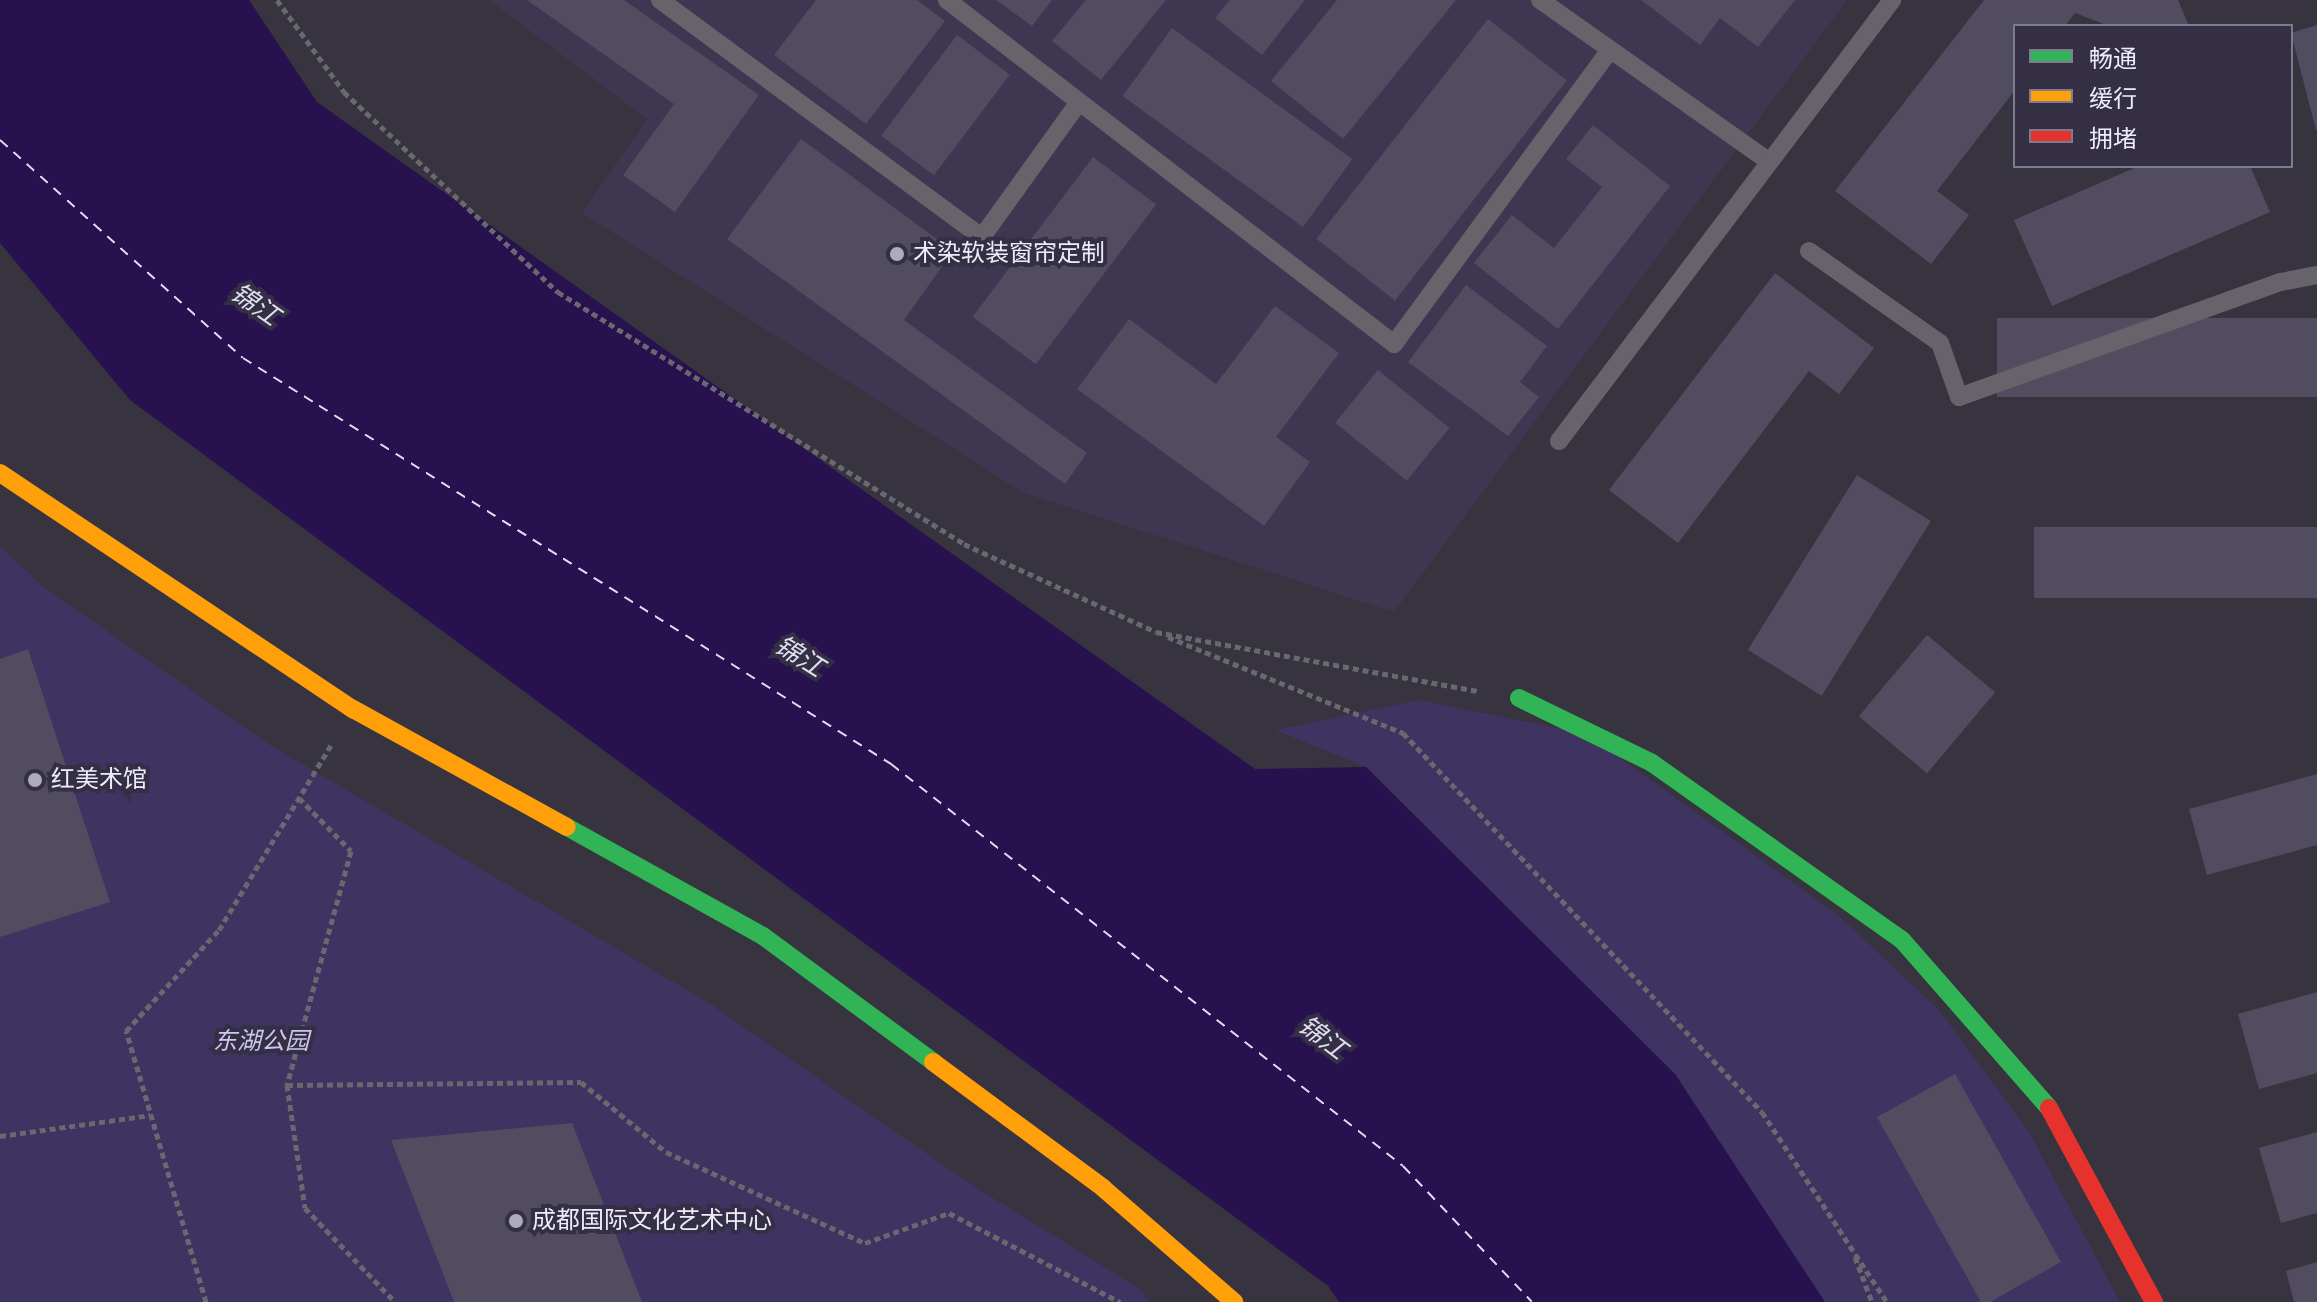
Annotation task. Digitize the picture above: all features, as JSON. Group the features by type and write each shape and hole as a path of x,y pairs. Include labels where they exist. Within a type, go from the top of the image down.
{"street":[{"path":"0,473 353,709 763,936 1103,1188 1234,1302"},
{"path":"1519,698 1652,763 1902,940 2047,1104 2154,1302"}],"lane":[{"path":"660,0 982,237 1079,102"},
{"path":"947,0 1394,344 1610,50"},
{"path":"1540,0 1770,162"},
{"path":"1559,441 1892,0"},
{"path":"1809,251 1940,343 1959,397 2281,282 2317,275"}],"path":[{"path":"277,0 344,92 558,292 964,544 1156,632 1403,733 1762,1112 1887,1302"},
{"path":"1156,632 1519,698"},
{"path":"206,1302 126,1031 219,930 353,709"},
{"path":"299,798 351,851 287,1085 305,1208 395,1302"},
{"path":"287,1085 581,1082 666,1152 865,1243 949,1213 1120,1302"},
{"path":"0,1136 151,1115"},
{"path":"1852,1248 1872,1302"}],"shaded area":[{"path":"489,0 1847,0 1394,612 1024,493 582,213 647,119"}],"green space":[{"name":"东湖公园","path":"0,546 41,585 270,745 709,1003 975,1187 1140,1289 1149,1302 0,1302"},
{"path":"1419,700 1587,734 1839,916 1939,1010 2029,1132 2120,1302 1825,1302 1675,1074 1366,767 1275,730"}],"water":[{"name":"锦江","path":"0,0 249,0 317,102 1255,769 1366,767 1675,1074 1825,1302 1339,1302 1328,1286 130,400 0,243"}],"building":[{"path":"527,0 624,0 759,95 675,212 623,175 674,104"},
{"path":"816,0 917,0 945,21 866,124 774,55"},
{"path":"996,0 1052,0 1032,26"},
{"path":"1086,0 1166,0 1101,80 1052,41"},
{"path":"1230,0 1305,0 1262,55 1215,18"},
{"path":"1337,0 1456,0 1343,139 1271,81"},
{"path":"1641,0 1795,0 1758,47 1720,18 1700,45"},
{"path":"1984,0 2178,0 2188,24 2104,24 2075,13 2067,24 2013,24 2013,93 1937,191 1969,215 1931,264 1835,191"},
{"path":"1488,19 1567,81 1395,300 1316,239"},
{"path":"2317,25 2317,130 2293,41 2293,32"},
{"path":"1172,28 1352,159 1303,227 1123,96"},
{"path":"957,35 1010,75 934,175 881,136"},
{"path":"1593,125 1670,186 1558,329 1474,263 1512,215 1554,248 1602,187 1566,159"},
{"path":"801,139 953,251 904,320 1087,453 1065,484 727,239"},
{"path":"1093,157 1156,205 1036,364 973,317"},
{"path":"2134,168 2251,168 2270,212 2052,306 2014,220"},
{"path":"1775,273 1874,348 1839,394 1809,371 1678,543 1609,490"},
{"path":"1466,285 1547,346 1520,382 1539,397 1508,436 1408,362"},
{"path":"1275,306 1339,353 1276,437 1310,462 1264,526 1077,389 1129,319 1216,384"},
{"path":"1997,318 2317,318 2317,397 1997,397"},
{"path":"1378,370 1449,428 1407,481 1335,423"},
{"path":"1857,475 1931,521 1822,696 1748,650"},
{"path":"2034,527 2317,527 2317,598 2034,598"},
{"path":"1927,635 1995,692 1927,773 1859,716"},
{"name":"红美术馆","path":"28,649 110,902 0,937 0,659"},
{"path":"2317,774 2317,845 2207,875 2189,809"},
{"path":"2317,992 2317,1073 2259,1089 2238,1014"},
{"path":"1955,1074 2061,1262 1990,1302 1981,1302 1877,1117"},
{"name":"成都国际文化艺术中心","path":"572,1123 642,1302 454,1302 391,1140"},
{"path":"2317,1132 2317,1213 2281,1223 2259,1148"},
{"path":"2317,1262 2317,1302 2294,1302 2286,1271"}],"ferry route":[{"path":"0,140 243,358 891,764 1403,1166 1532,1302"}],"traffic: fast":[{"path":"1519,698 1652,763 1902,940 2049,1108"},
{"path":"567,827 763,936 933,1062"}],"traffic: slow":[{"path":"0,473 353,709 567,827"},
{"path":"933,1062 1103,1188 1234,1302"}],"traffic: jam":[{"path":"2049,1108 2154,1302"}],"place":[{"name":"术染软装窗帘定制","path":"897,254"},
{"name":"红美术馆","path":"35,780"},
{"name":"成都国际文化艺术中心","path":"516,1221"}]}
